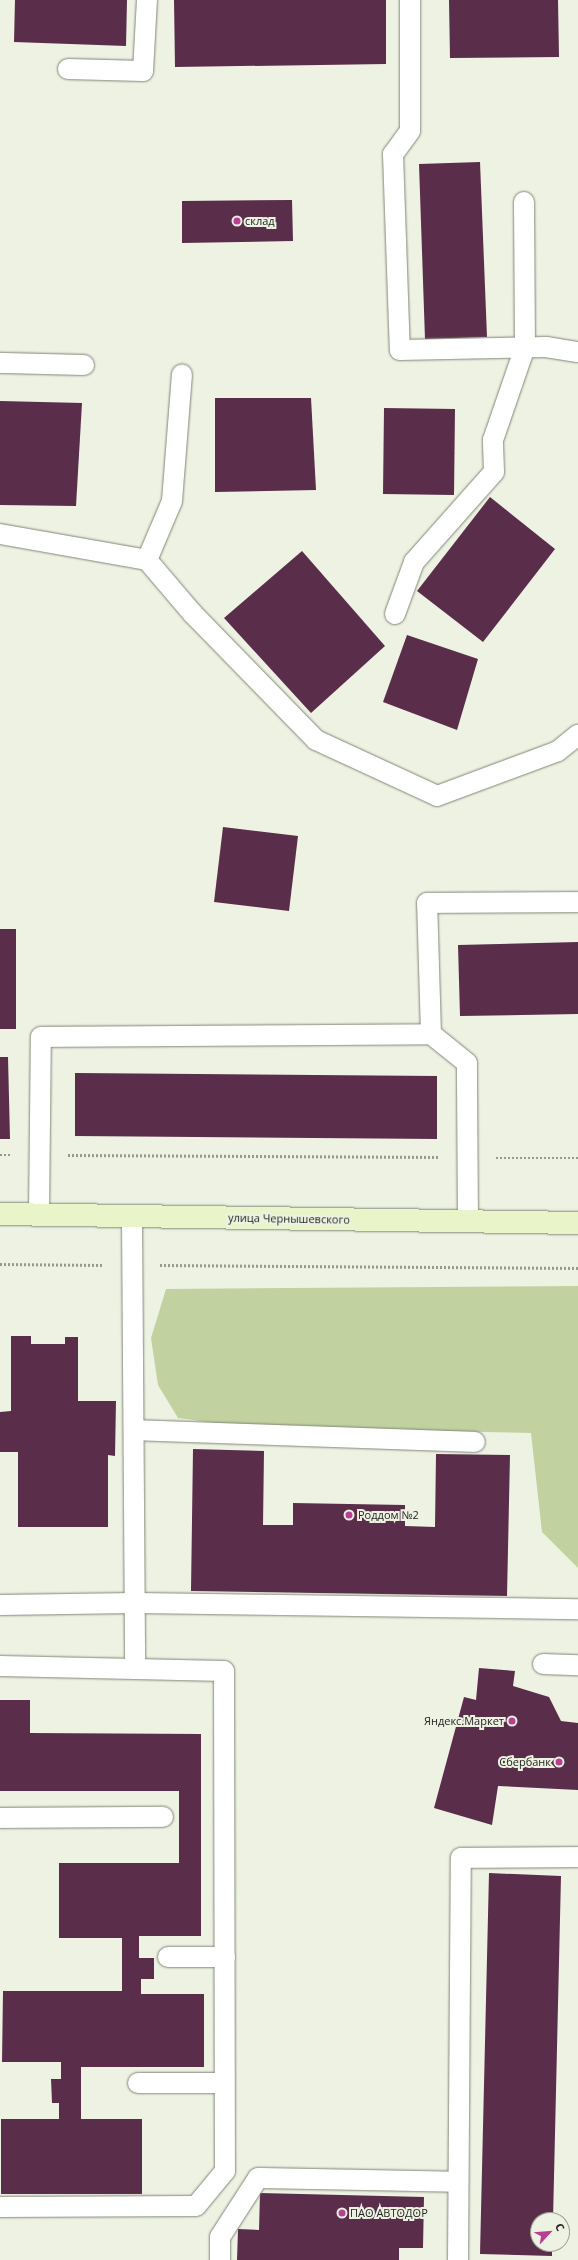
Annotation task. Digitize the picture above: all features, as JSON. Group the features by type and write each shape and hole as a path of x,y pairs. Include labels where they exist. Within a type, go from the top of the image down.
{"main road":[{"name":"улица Чернышевского","path":"0,1214 578,1223"}],"lane":[{"path":"68,69 143,71 147,0"},
{"path":"410,0 410,131 393,154 400,350 525,347 578,352"},
{"path":"395,614 414,562 494,472 493,440 525,347 524,202"},
{"path":"0,363 84,365"},
{"path":"147,560 172,501 182,374"},
{"path":"0,534 147,560 193,614 316,740 437,796 558,751 578,735"},
{"path":"431,1034 427,903 578,902"},
{"path":"39,1215 41,1037 431,1034 467,1063 468,1222"},
{"path":"132,1217 135,1669"},
{"path":"134,1430 475,1442"},
{"path":"0,1605 135,1603 578,1609"},
{"path":"543,1664 578,1665"},
{"path":"0,1666 224,1671 225,2171 196,2206 0,2207"},
{"path":"0,1818 163,1816"},
{"path":"458,2260 461,1858 578,1857"},
{"path":"168,1957 224,1957"},
{"path":"138,2083 224,2082"},
{"path":"220,2260 220,2237 258,2178 458,2182"}],"path":[{"path":"0,1155 578,1158"},
{"path":"0,1264 578,1268"}],"green space":[{"path":"578,1286 578,1568 542,1532 531,1433 245,1427 178,1418 158,1385 151,1338 166,1289"}],"building":[{"path":"15,0 127,0 126,46 14,42"},
{"path":"174,0 386,0 386,64 175,67"},
{"path":"449,0 558,0 559,57 450,58"},
{"path":"480,162 487,337 425,339 419,164"},
{"name":"склад","path":"292,200 293,241 182,243 182,201"},
{"path":"215,398 311,398 316,490 215,492"},
{"path":"0,401 82,403 76,506 0,505"},
{"path":"384,408 455,409 454,495 383,494"},
{"path":"490,497 555,549 483,642 417,591"},
{"path":"302,551 385,646 311,713 224,618"},
{"path":"407,635 478,659 457,730 383,702"},
{"path":"223,827 298,836 289,911 214,902"},
{"path":"0,929 16,929 16,1029 0,1029"},
{"path":"578,942 578,1014 460,1016 458,945"},
{"path":"0,1057 8,1057 10,1139 0,1139"},
{"path":"75,1073 437,1076 437,1139 75,1136"},
{"path":"11,1336 31,1336 31,1344 65,1344 65,1337 78,1337 78,1401 116,1401 115,1456 108,1455 108,1527 18,1527 18,1452 0,1452 0,1412 11,1411"},
{"name":"Роддом №2","path":"193,1449 264,1451 263,1525 293,1525 293,1503 405,1505 405,1526 435,1527 436,1454 510,1455 507,1596 191,1591"},
{"path":"479,1668 515,1671 513,1686 549,1697 561,1721 578,1723 578,1790 498,1786 492,1825 434,1808 464,1697 476,1700"},
{"path":"0,1700 30,1700 30,1733 201,1734 201,1936 139,1936 139,1958 154,1958 154,1979 141,1979 141,1994 204,1994 204,2067 81,2067 81,2119 142,2119 142,2194 1,2194 1,2119 59,2119 59,2103 52,2103 51,2079 61,2079 61,2062 2,2062 3,1991 122,1991 122,1938 59,1938 59,1863 179,1863 179,1791 0,1791"},
{"path":"489,1873 561,1876 553,2212 530,2212 530,2252 552,2252 552,2256 480,2254"},
{"name":"ПАО АВТОДОР","path":"260,2193 424,2197 423,2248 399,2248 399,2260 237,2260 238,2229 259,2230"}],"place":[{"name":"склад","path":"237,221"},
{"name":"Роддом №2","path":"349,1515"},
{"name":"Яндекс.Маркет","path":"512,1721"},
{"name":"Сбербанк","path":"559,1762"},
{"name":"ПАО АВТОДОР","path":"342,2213"}]}
